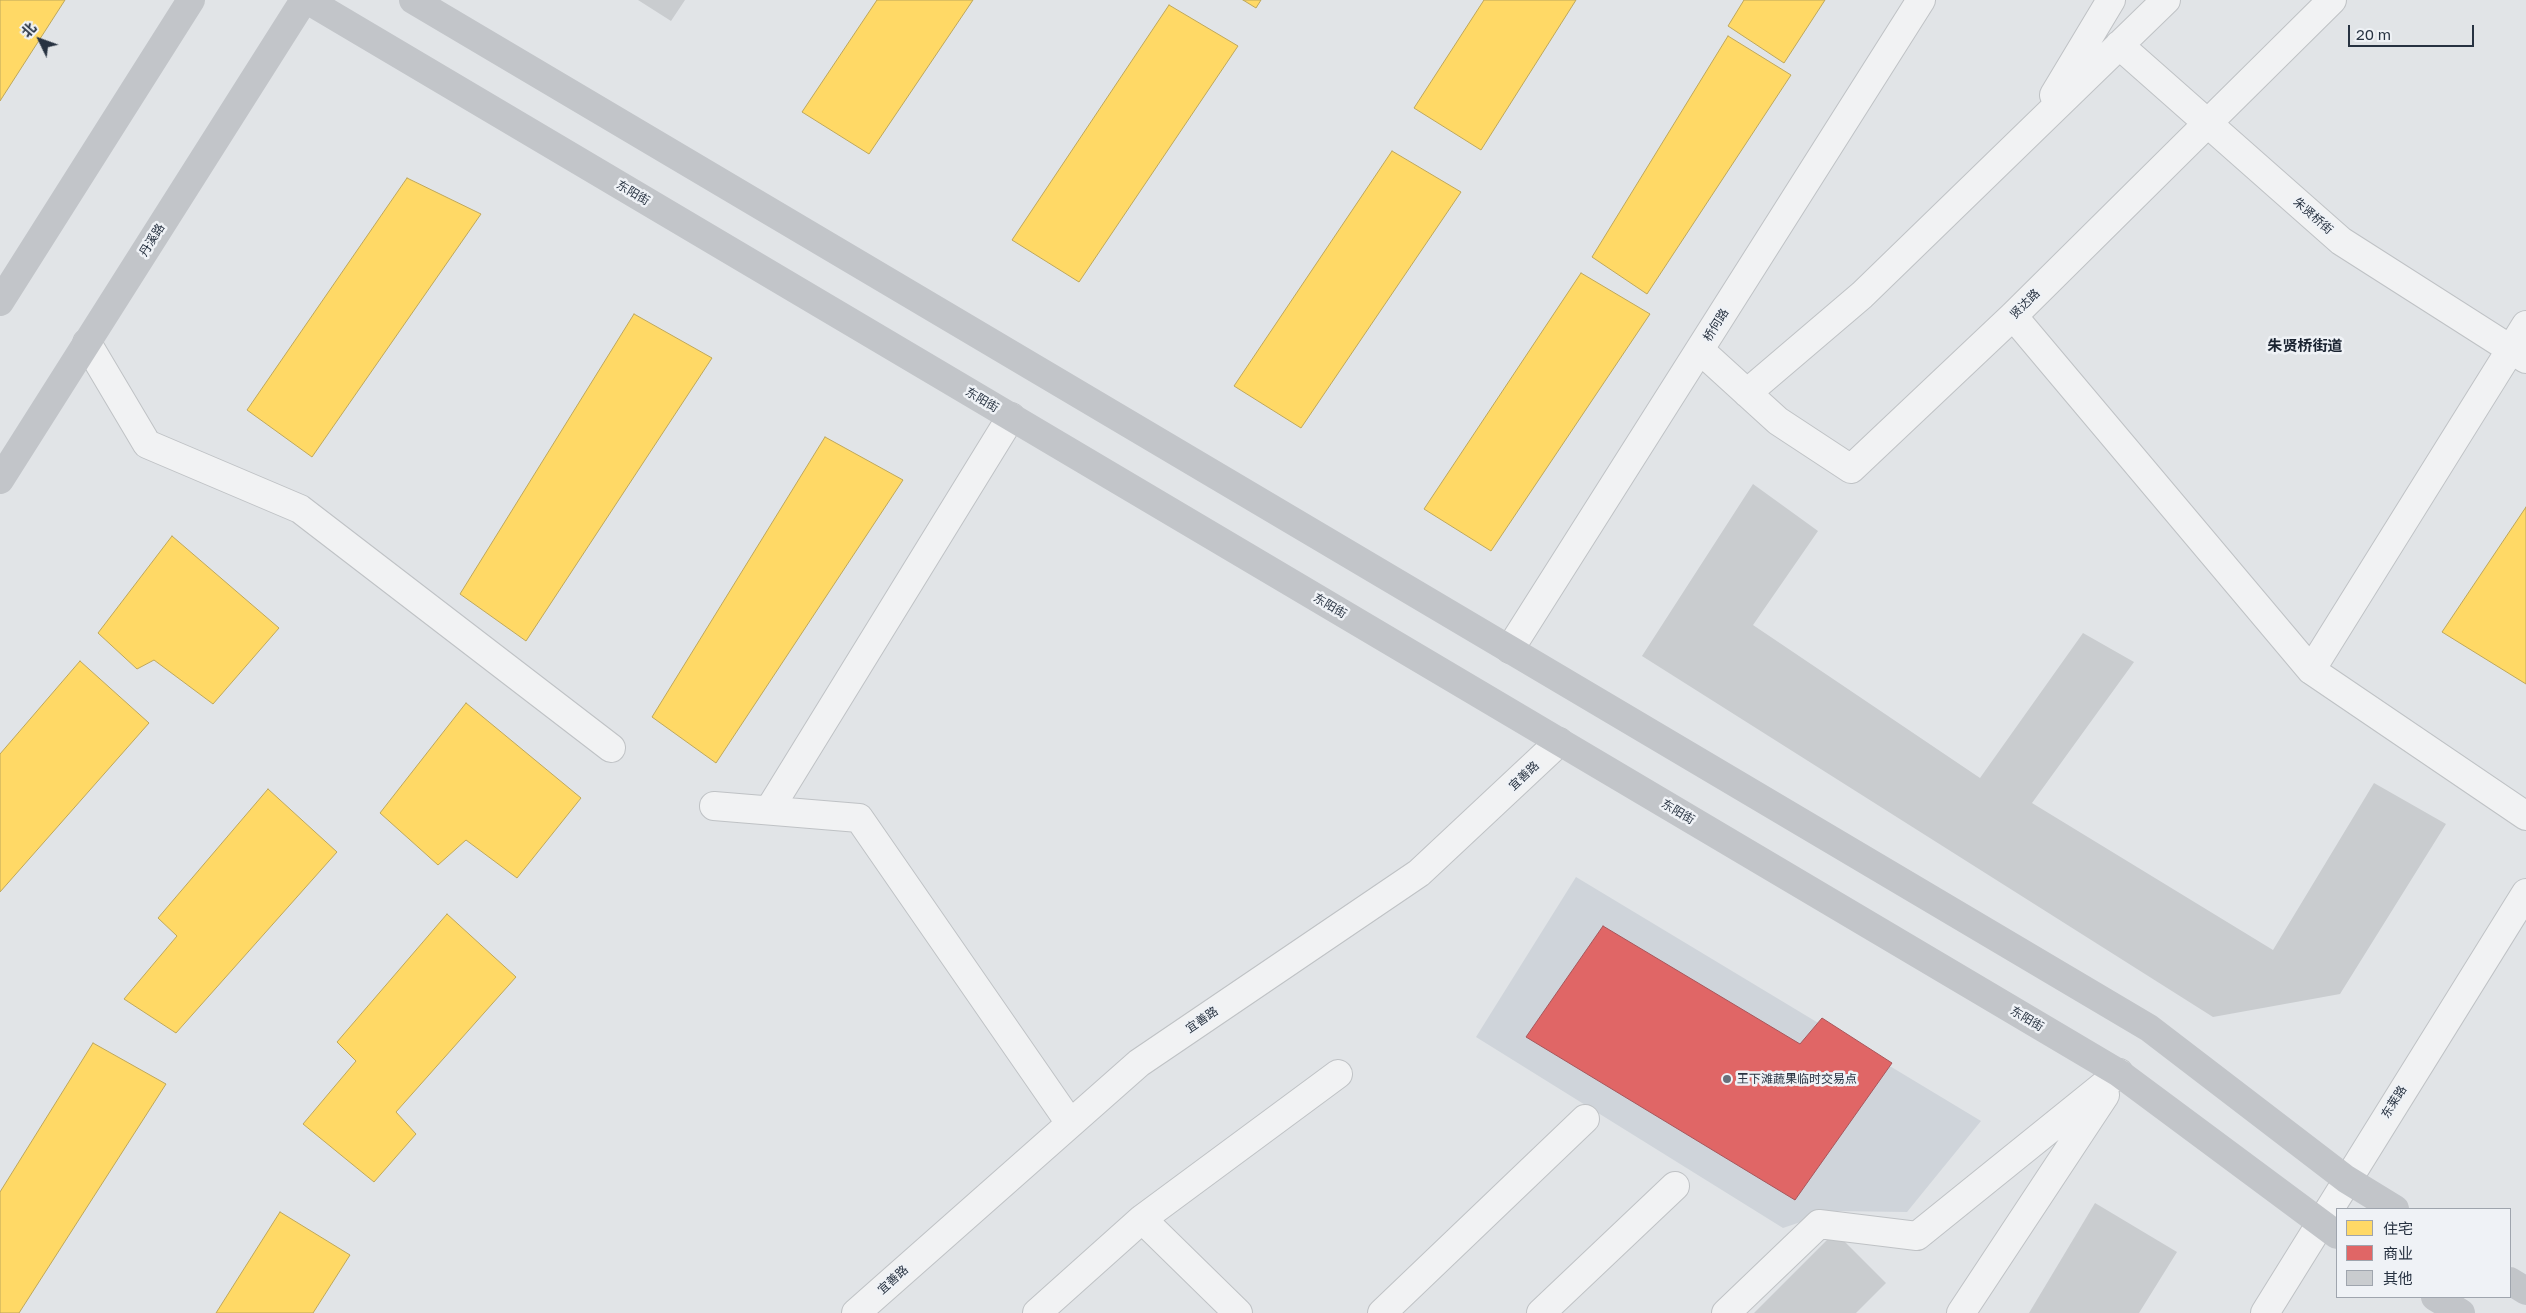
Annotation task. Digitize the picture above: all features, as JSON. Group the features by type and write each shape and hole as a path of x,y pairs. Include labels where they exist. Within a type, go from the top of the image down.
{"main road":[{"path":"0,302 191,0"},
{"name":"丹溪路","path":"0,480 306,0"},
{"name":"东阳街","path":"306,0 2119,1073 2328,1230"},
{"path":"414,0 2149,1028 2346,1179 2393,1208"},
{"path":"2511,1282 2526,1291"},
{"path":"2437,1298 2461,1313"}],"street":[{"name":"桥何路","path":"1510,649 1921,0"},
{"path":"2036,127 2111,0"},
{"path":"1747,393 1862,295 2166,0"},
{"name":"贤达路","path":"1700,350 1778,421 1851,469 2013,316 2332,0"},
{"name":"朱贤桥街","path":"2120,45 2207,124 2342,241 2518,354"},
{"path":"2013,316 2311,670 2526,816"},
{"path":"2311,670 2518,354 2526,325"},
{"path":"87,343 147,444 300,509 611,748"},
{"path":"769,810 1011,417"},
{"name":"宜善路","path":"856,1313 1138,1063 1419,873 1560,742"},
{"path":"714,806 859,818 1070,1123"},
{"name":"东莱路","path":"2265,1313 2328,1230 2346,1179 2526,893"},
{"path":"1726,1313 1819,1224 1917,1236 2119,1073"},
{"path":"1961,1313 2119,1073"},
{"path":"1037,1313 1142,1219 1338,1074"},
{"path":"1382,1313 1585,1119"},
{"path":"1541,1313 1674,1186"},
{"path":"1142,1219 1238,1313"}],"shaded area":[{"name":"王下滩蔬果临时交易点","path":"1576,877 1981,1121 1907,1212 1833,1211 1783,1228 1476,1037"}],"building: 住宅":[{"path":"0,0 65,0 0,101"},
{"path":"877,0 973,0 869,154 802,112"},
{"path":"1243,0 1261,0 1256,8"},
{"path":"1484,0 1576,0 1481,150 1414,108"},
{"path":"1744,0 1825,0 1784,63 1728,26"},
{"path":"1169,5 1238,46 1079,282 1012,240"},
{"path":"1728,36 1791,75 1647,294 1592,257"},
{"path":"1392,151 1461,192 1301,428 1234,386"},
{"path":"407,178 481,214 312,457 247,410"},
{"path":"1581,273 1650,314 1491,551 1424,509"},
{"path":"634,314 712,358 526,641 460,594"},
{"path":"825,437 903,480 716,763 652,717"},
{"path":"2526,507 2526,684 2442,632"},
{"path":"172,536 279,628 213,704 154,660 137,669 98,633"},
{"path":"80,661 149,723 0,892 0,754"},
{"path":"466,703 581,798 517,878 466,840 438,865 380,813"},
{"path":"268,789 337,852 176,1033 124,999 177,936 158,918"},
{"path":"447,914 516,977 396,1112 416,1134 374,1182 303,1124 356,1061 337,1042"},
{"path":"93,1043 166,1084 19,1313 0,1313 0,1192"},
{"path":"280,1212 350,1255 313,1313 216,1313"}],"building: 商业":[{"path":"1603,926 1800,1044 1822,1018 1892,1063 1795,1200 1526,1037"}],"building: 其他":[{"path":"638,0 685,0 671,21"},
{"path":"1753,484 1818,531 1753,625 1980,778 2083,633 2134,662 2032,803 2273,950 2374,783 2446,824 2340,994 2213,1017 1642,656"},
{"path":"2095,1203 2177,1252 2139,1313 2029,1313"},
{"path":"1835,1232 1886,1283 1856,1313 1754,1313"}],"place":[{"name":"王下滩蔬果临时交易点","path":"1727,1079"}],"district":[{"name":"朱贤桥街道","path":"2305,346"}]}
